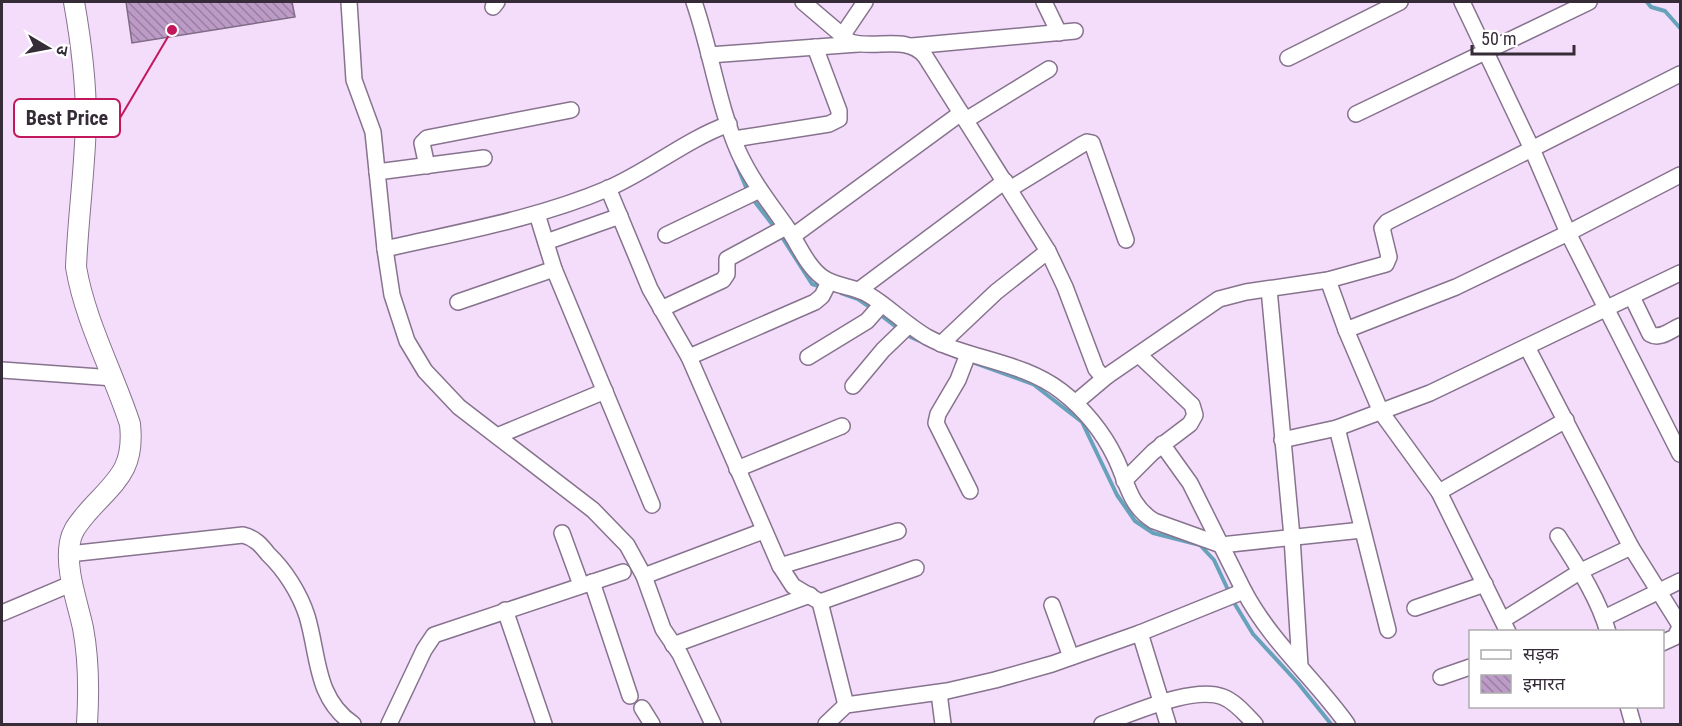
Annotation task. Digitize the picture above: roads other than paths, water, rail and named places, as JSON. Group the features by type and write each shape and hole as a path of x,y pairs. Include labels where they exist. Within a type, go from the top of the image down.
{"main road":[{"path":"74,2 83,59 86,121 76,267 87,310 130,424 131,454 128,464 118,478 74,528 69,554 86,650 87,724"}],"street":[{"path":"349,2 354,80 373,132 392,295 407,341 440,389 475,420 605,522 627,545 644,576 663,629 680,654 713,724"},
{"path":"694,2 709,55 724,126 734,140 744,162 754,193 827,286 859,290 878,310 903,330 941,344 966,360 1034,375 1048,382 1075,403 1102,435 1116,458 1131,498 1145,516 1154,521 1221,545 1362,530"},
{"path":"802,2 842,36 858,44"},
{"path":"842,36 865,2"},
{"path":"1044,2 1059,33"},
{"path":"1288,58 1400,2"},
{"path":"1462,2 1532,148 1568,233 1680,454"},
{"path":"1356,114 1589,2"},
{"path":"709,55 858,44 912,46 1076,31"},
{"path":"912,46 924,56 1048,251 1065,287 1096,369 1101,375 1107,376"},
{"path":"734,140 829,124 838,119 839,111 815,48"},
{"path":"661,309 726,277 727,259 784,231 963,116 1049,69"},
{"path":"1075,403 1107,376 1219,299 1230,295 1328,280 1386,264 1389,257 1382,228 1387,222 1680,74"},
{"path":"426,166 422,143 428,138 571,110"},
{"path":"385,249 537,214 608,188 724,126"},
{"path":"859,290 1008,185 1088,142 1092,143 1126,240"},
{"path":"377,172 484,158"},
{"path":"1346,330 1456,287 1680,175"},
{"path":"608,188 650,290 689,357 780,566 793,586 815,598 846,705"},
{"path":"666,234 754,193"},
{"path":"537,214 554,269 652,505"},
{"path":"546,242 620,216"},
{"path":"941,344 996,292 1048,251"},
{"path":"458,302 554,269"},
{"path":"1282,440 1337,428 1430,393 1680,273"},
{"path":"1328,280 1346,330 1381,412 1439,492 1506,626 1581,571 1631,547"},
{"path":"689,357 815,302 827,286"},
{"path":"1269,289 1292,537 1300,666"},
{"path":"1632,297 1653,336 1659,337 1680,326"},
{"path":"808,357 878,310"},
{"path":"853,386 903,330"},
{"path":"1527,347 1631,547 1680,627 1675,637 1664,643"},
{"path":"1124,481 1162,444 1194,420 1195,410 1139,355"},
{"path":"966,360 938,414 936,423 970,491"},
{"path":"2,370 114,378"},
{"path":"497,436 605,391"},
{"path":"1439,492 1566,420"},
{"path":"737,469 842,426"},
{"path":"1337,428 1388,630"},
{"path":"1162,444 1186,476 1242,592 1265,627 1347,724"},
{"path":"644,576 763,531"},
{"path":"780,566 898,531"},
{"path":"562,533 587,584 630,696"},
{"path":"69,554 243,535 251,537 276,561 302,602 308,618 322,681 330,699 345,722"},
{"path":"1558,536 1581,571 1606,625 1680,581"},
{"path":"673,645 815,598 916,568"},
{"path":"389,724 424,650 434,635 623,572"},
{"path":"2,613 73,583"},
{"path":"1415,608 1485,584"},
{"path":"826,724 846,705 939,693 995,680 1140,633 1242,592"},
{"path":"1052,605 1071,657"},
{"path":"505,610 544,724"},
{"path":"1140,633 1168,724"},
{"path":"1441,677 1469,667"},
{"path":"939,693 943,724"},
{"path":"1102,724 1163,703 1196,695 1216,695 1232,702 1255,724"},
{"path":"642,708 652,724"},
{"path":"1629,708 1633,724"}],"waterway":[{"path":"1647,2 1651,7 1665,11 1680,28"},
{"path":"736,163 748,192"},
{"path":"752,198 775,228"},
{"path":"780,234 812,284 822,287"},
{"path":"841,293 858,299 871,308"},
{"path":"878,313 900,330"},
{"path":"906,335 956,357"},
{"path":"975,363 1033,384 1082,422 1117,495 1135,521 1153,533 1200,545 1214,560 1229,592"},
{"path":"1233,601 1253,634 1298,683 1331,724"}],"place":[{"name":"Best Price","path":"172,30"}]}
